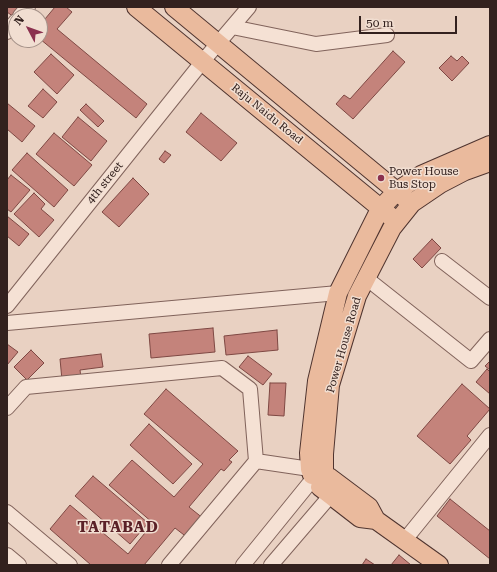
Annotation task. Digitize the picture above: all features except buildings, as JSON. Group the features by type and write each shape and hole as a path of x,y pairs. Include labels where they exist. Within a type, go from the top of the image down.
{"main road":[{"name":"Raju Naidu Road","path":"136,7 397,222"},
{"path":"174,7 219,42 412,203"},
{"path":"438,565 376,520 369,507 322,481 309,453 317,381 338,292 380,209 397,191 421,175 490,145"},
{"name":"Power House Road","path":"322,481 330,385 357,296 392,228 412,203 440,184 465,171 490,162"}],"street":[{"path":"219,42 249,7"},
{"path":"232,27 316,44 387,35"},
{"name":"4th street","path":"7,306 219,42"},
{"path":"442,261 490,298"},
{"path":"366,278 471,361 490,339"},
{"path":"7,323 338,292"},
{"path":"7,408 26,387 222,368 250,390 256,461 169,565"},
{"path":"404,541 490,435"},
{"path":"256,461 322,481"},
{"path":"243,565 263,547 322,481"},
{"path":"271,565 322,481"},
{"path":"7,512 70,565"},
{"path":"254,565 263,547"},
{"path":"7,555 19,565"}],"place":[{"name":"Power House Bus Stop","path":"381,178"}],"district":[{"name":"TATABAD","path":"118,528"}]}
